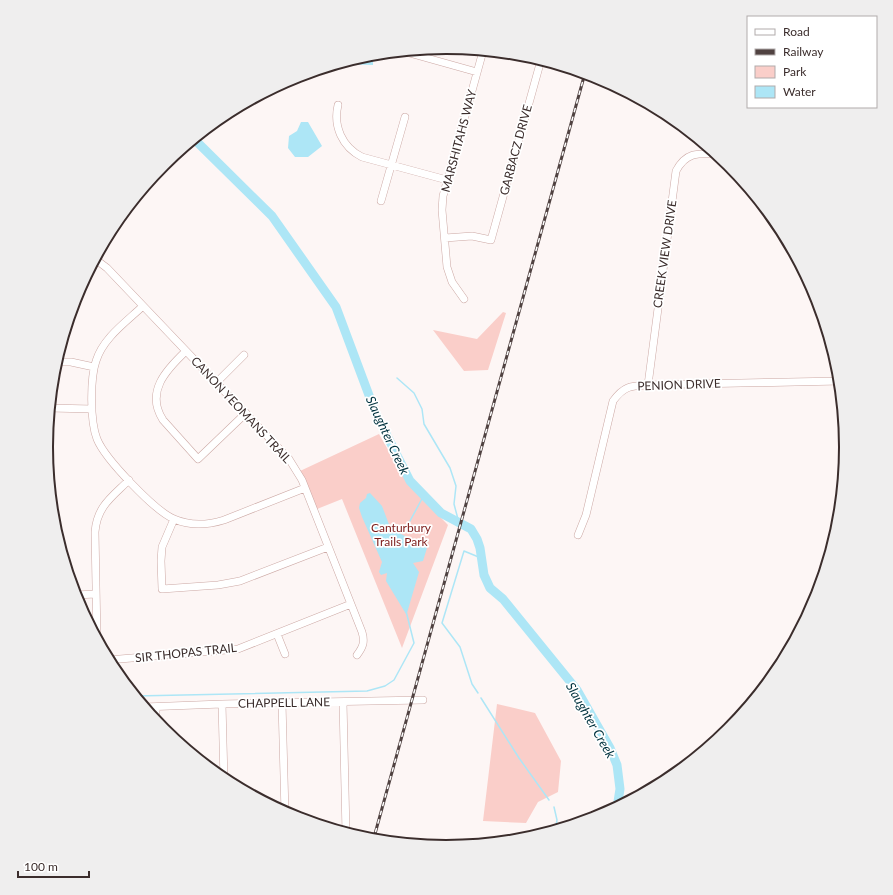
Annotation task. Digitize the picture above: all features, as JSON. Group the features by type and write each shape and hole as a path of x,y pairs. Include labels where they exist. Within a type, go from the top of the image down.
{"street":[{"path":"417,55 478,72"},
{"name":"MARSHITAHS WAY","path":"464,299 452,282 449,272 443,202 447,180 482,56"},
{"name":"GARBACZ DRIVE","path":"445,238 472,236 491,240 540,65"},
{"path":"338,105 337,122 341,136 353,151 362,157 447,180"},
{"path":"381,201 404,117"},
{"name":"CREEK VIEW DRIVE","path":"648,385 676,171 684,159 692,155 708,153"},
{"name":"CANON YEOMANS TRAIL","path":"100,263 107,268 289,459 305,488 364,638 362,648 357,655"},
{"path":"143,306 107,340 94,367 92,408 94,429 98,441 109,458 160,511 174,519 198,525 218,522 305,488"},
{"path":"186,351 162,376 158,391 157,404 163,420 198,459 246,414"},
{"path":"216,382 244,356"},
{"path":"63,362 94,367"},
{"name":"PENION DRIVE","path":"578,535 586,515 613,401 624,389 633,386 648,385 834,381"},
{"path":"55,408 92,408"},
{"path":"97,627 95,532 98,515 105,504 129,480"},
{"path":"174,519 162,547 160,561 162,590 218,585 240,581 328,546"},
{"path":"82,595 96,594"},
{"name":"SIR THOPAS TRAIL","path":"115,659 242,648 351,604"},
{"path":"277,634 285,654"},
{"name":"CHAPPELL LANE","path":"151,707 424,700"},
{"path":"343,702 346,828"},
{"path":"282,703 285,806"},
{"path":"222,704 224,772"},
{"path":"156,707 156,713"}],"green space":[{"path":"503,312 506,313 488,370 464,371 433,330 477,339"},
{"name":"Canturbury Trails Park","path":"379,434 407,483 448,525 402,648 342,499 317,509 300,471"},
{"path":"497,704 535,713 561,761 558,792 538,802 526,823 483,821"}],"water":[{"path":"373,61 373,65 357,65"},
{"path":"301,122 308,122 322,146 308,157 295,157 288,148 289,136 297,131"},
{"path":"370,493 382,506 390,527 393,530 409,538 410,542 427,548 423,561 413,563 419,572 406,614 386,581 387,573 381,575 379,572 382,562 359,508 360,503 366,498 367,494"}],"waterway":[{"name":"Slaughter Creek","path":"198,143 272,216 336,307 376,414 410,481 441,513 471,529 480,548 484,575 490,588 503,599 577,690 610,748 617,765 620,789 618,801"},
{"path":"397,378 414,393 422,409 424,424 450,468 456,486 454,504 459,523"},
{"path":"404,532 424,495"},
{"path":"478,693 472,684 460,647 442,623 464,551 481,558"},
{"path":"142,696 367,691 385,686 394,680 414,643 406,611"},
{"path":"481,698 519,758 549,800"},
{"path":"554,807 557,820 556,825"}],"railway":[{"path":"375,834 583,79"}]}
